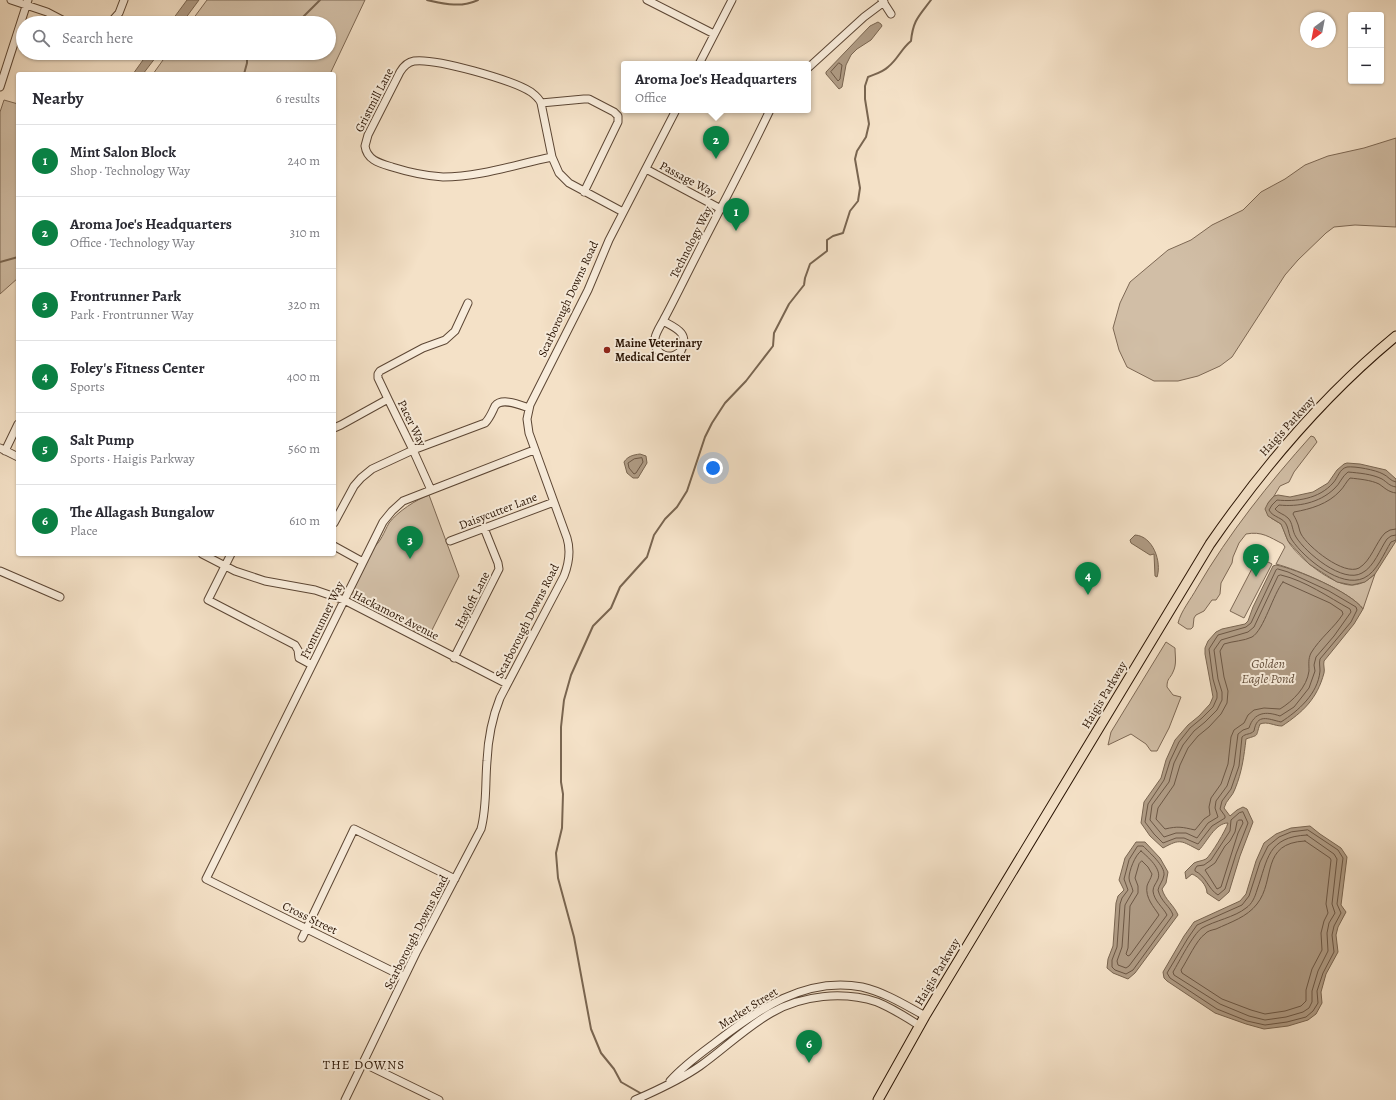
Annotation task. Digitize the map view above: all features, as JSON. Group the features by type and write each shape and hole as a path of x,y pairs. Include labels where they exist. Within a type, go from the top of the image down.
{"main road":[{"name":"Haigis Parkway","path":"878,1100 925,1016 1210,544 1251,486 1285,446 1329,397 1363,364 1396,336"}],"street":[{"path":"11,0 27,3 55,16"},
{"path":"117,16 120,13 124,0"},
{"path":"647,0 714,34"},
{"path":"700,61 732,0"},
{"path":"811,65 883,1 891,14"},
{"path":"23,16 27,3"},
{"path":"0,87 16,37"},
{"name":"Gristmill Lane","path":"541,103 535,95 527,90 495,78 449,65 421,61 411,62 400,72 368,135 365,149 370,157 378,163 407,171 444,177 498,170 552,157"},
{"path":"584,192 618,122 618,116 614,112 587,99 541,103 552,157 562,177 584,192 622,212"},
{"name":"Scarborough Downs Road","path":"345,1100 404,977 481,829 484,818 487,762 491,728 497,706 568,566 568,542 534,450 527,424 532,398 588,290 600,258 622,212 674,113"},
{"name":"Technology Way","path":"663,321 677,328 684,336 684,346 673,356 659,352 655,343 656,334 721,209 769,113"},
{"name":"Passage Way","path":"646,169 721,209"},
{"path":"388,399 379,381 378,374 380,371 423,348 445,340 455,331 468,303"},
{"name":"Pacer Way","path":"336,427 388,399 431,490"},
{"path":"336,519 354,486 360,478 372,470 413,450 485,423 496,405 500,403 508,402 529,408"},
{"path":"16,427 2,450 16,456"},
{"name":"Frontrunner Way","path":"206,880 383,522 403,501 534,450"},
{"name":"Daisycutter Lane","path":"450,541 554,502"},
{"name":"Hayloft Lane","path":"454,658 499,569 498,561 484,528"},
{"path":"336,547 363,562"},
{"name":"Hackamore Avenue","path":"206,556 241,573 265,581 315,590 344,600 507,684"},
{"path":"230,556 208,600 294,645 298,650 299,658 312,665"},
{"path":"0,571 60,597"},
{"path":"302,938 354,829 455,879"},
{"name":"Cross Street","path":"206,880 404,977"},
{"name":"Market Street","path":"666,1086 679,1071 760,1010 798,992 818,986 839,985 875,990 925,1016"},
{"name":"Market Street","path":"635,1100 666,1086 700,1066 771,1013 792,1003 812,998 836,996 857,998 877,1002 896,1010 920,1026"},
{"path":"363,1063 439,1100"}],"shaded area":[{"path":"207,0 365,0 331,72 154,72 163,60 336,60 336,16 195,16"},
{"path":"4,100 16,103 16,280 0,294 0,112"},
{"path":"1396,138 1396,227 1355,225 1334,227 1326,233 1285,275 1232,357 1220,366 1198,376 1178,381 1154,381 1127,367 1119,350 1113,328 1120,303 1130,282 1168,250 1191,240 1212,225 1243,210 1261,192 1285,179 1305,165 1328,156 1364,148"},
{"path":"1311,436 1314,437 1317,442 1294,472 1289,482 1280,486 1268,503 1271,518 1281,524 1288,541 1299,555 1326,576 1345,584 1353,585 1360,584 1375,574 1363,609 1357,602 1322,582 1276,564 1285,547 1283,544 1265,535 1252,533 1246,534 1239,543 1232,563 1221,583 1220,594 1216,600 1212,600 1204,611 1196,615 1194,618 1193,627 1191,629 1187,629 1178,623 1186,605 1236,528 1265,490"},
{"path":"429,495 459,576 427,640 354,601 350,598 350,593 372,549 380,540 389,523 408,506"},
{"path":"1258,557 1272,564 1244,618 1230,611"},
{"path":"1166,642 1175,648 1176,660 1172,674 1168,680 1167,687 1173,695 1181,697 1169,728 1157,751 1151,751 1146,744 1131,734 1108,745 1111,732"}],"water":[{"path":"187,0 199,0 187,16 175,16"},
{"path":"878,22 882,26 871,40 851,55 846,65 842,87 839,89 826,74 826,72 870,26"},
{"path":"143,60 154,60 145,72 134,72"},
{"path":"640,454 646,456 647,463 638,478 633,478 627,473 624,462 631,456"},
{"path":"1347,463 1360,464 1386,470 1396,479 1396,541 1375,574 1365,582 1352,585 1337,582 1309,564 1288,541 1281,524 1268,516 1265,509 1274,496 1278,495 1290,497 1313,492 1328,483 1337,470"},
{"path":"1135,535 1141,536 1147,540 1155,551 1158,564 1157,577 1155,576 1154,554 1150,555 1131,543 1130,540"},
{"name":"Golden Eagle Pond","path":"1276,565 1296,571 1322,582 1357,602 1363,609 1354,624 1324,661 1324,672 1321,682 1313,698 1303,710 1282,726 1266,723 1260,724 1256,735 1246,739 1237,783 1224,808 1230,816 1243,807 1247,809 1253,822 1240,856 1229,892 1219,901 1207,893 1204,884 1197,877 1192,874 1186,879 1185,872 1194,863 1208,857 1215,848 1228,823 1215,829 1199,850 1181,842 1174,843 1163,848 1150,836 1141,823 1144,802 1161,778 1166,760 1175,740 1210,704 1213,697 1205,654 1205,648 1208,641 1216,632 1222,629 1245,624 1248,621 1253,607 1273,566"},
{"path":"1310,826 1341,848 1347,857 1341,905 1346,912 1338,927 1336,935 1338,952 1326,974 1321,992 1322,1003 1316,1014 1308,1020 1288,1026 1264,1029 1215,1013 1167,981 1164,978 1163,972 1194,922 1240,901 1246,894 1256,861 1264,843 1276,834 1291,828"},
{"path":"1136,842 1145,842 1160,858 1168,872 1166,883 1162,889 1178,915 1135,973 1128,979 1113,973 1107,968 1108,959 1113,946 1116,903 1118,896 1124,890 1119,880 1125,858"}],"waterway":[{"path":"304,16 320,0"},
{"path":"427,0 459,5 478,0"},
{"path":"642,1094 621,1082 614,1069 601,1053 591,1029 574,937 558,878 556,853 562,828 563,794 561,782 561,727 564,700 571,675 593,626 611,608 620,587 647,557 654,535 665,519 677,507 687,491 705,437 712,423 725,403 746,381 773,346 774,333 789,304 804,285 810,264 827,251 827,240 833,236 843,233 850,211 858,201 860,188 855,159 857,151 866,137 869,124 865,99 865,86 868,77 886,69 911,41 915,23 931,0"},
{"path":"245,72 247,60"},
{"path":"0,262 16,258"}],"place":[{"name":"Aroma Joe's Headquarters","path":"716,159"},
{"name":"Mint Salon Block","path":"736,231"},
{"name":"Maine Veterinary Medical Center","path":"607,350"},
{"name":"Frontrunner Park","path":"410,559"},
{"name":"Salt Pump","path":"1256,577"},
{"name":"Foley's Fitness Center","path":"1088,595"},
{"name":"The Allagash Bungalow","path":"809,1063"}],"district":[{"name":"THE DOWNS","path":"364,1064"}]}
